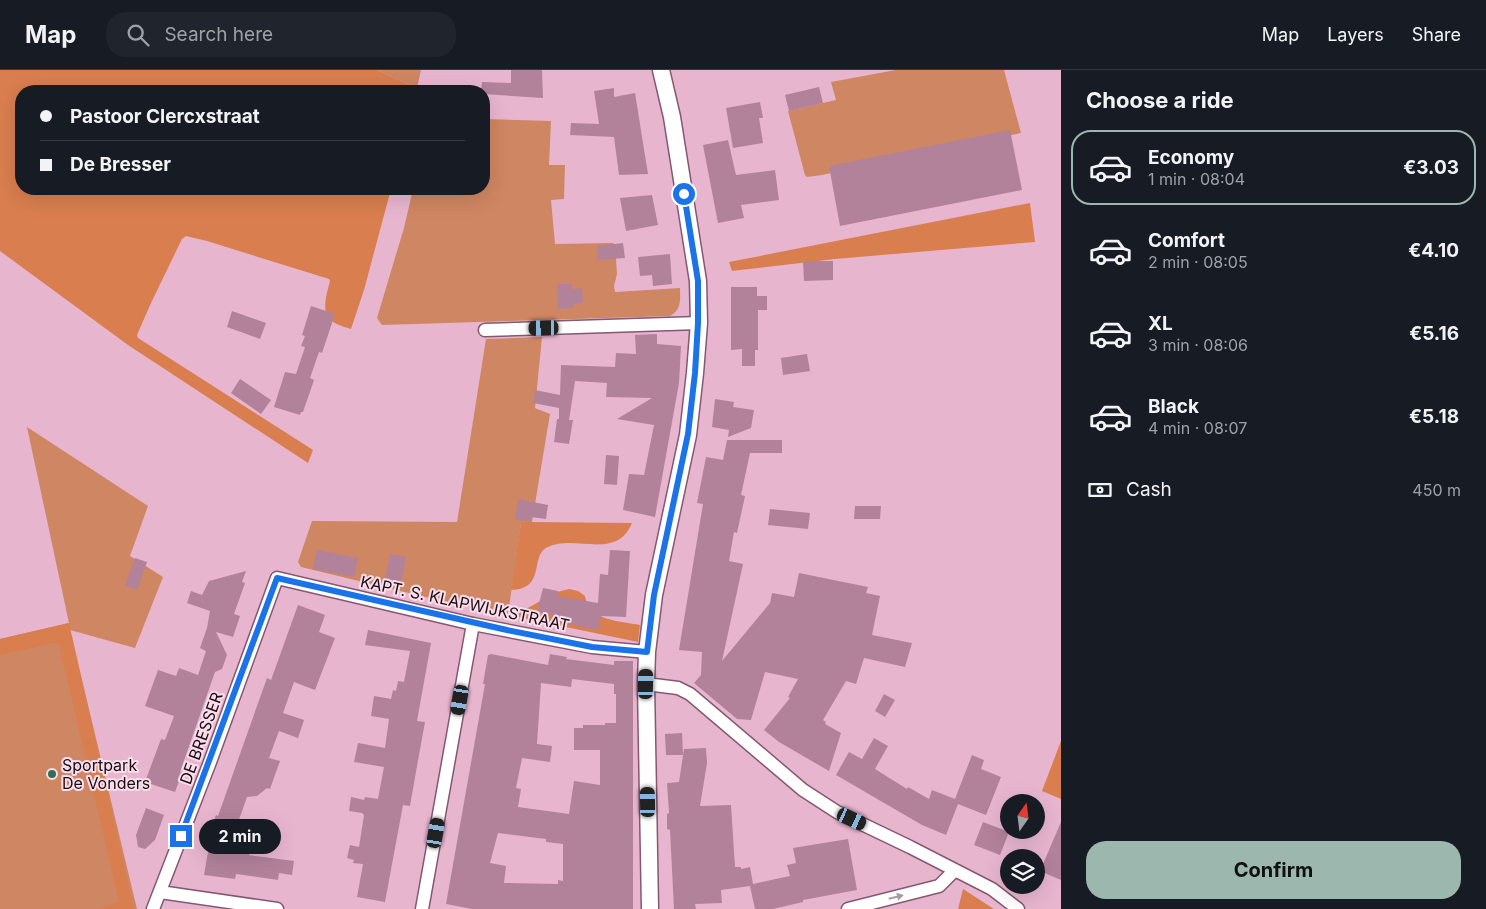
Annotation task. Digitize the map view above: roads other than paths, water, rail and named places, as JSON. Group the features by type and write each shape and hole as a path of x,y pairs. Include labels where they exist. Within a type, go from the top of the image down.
{"street":[{"path":"650,909 647,652 654,595 688,434 698,323 698,281 672,117 662,70"},
{"path":"485,330 698,323"},
{"name":"KAPT. S. KLAPWIJKSTRAAT","path":"277,578 473,624 592,647 647,652"},
{"name":"DE BRESSER","path":"153,909 210,762 277,578"},
{"path":"422,909 473,624"},
{"path":"646,684 678,688 690,694 803,790 837,812 992,889 1018,909"},
{"path":"848,909 940,886 955,870"},
{"path":"160,892 227,906 276,909"}],"place":[{"name":"Sportpark De Vonders","path":"52,774"}]}
